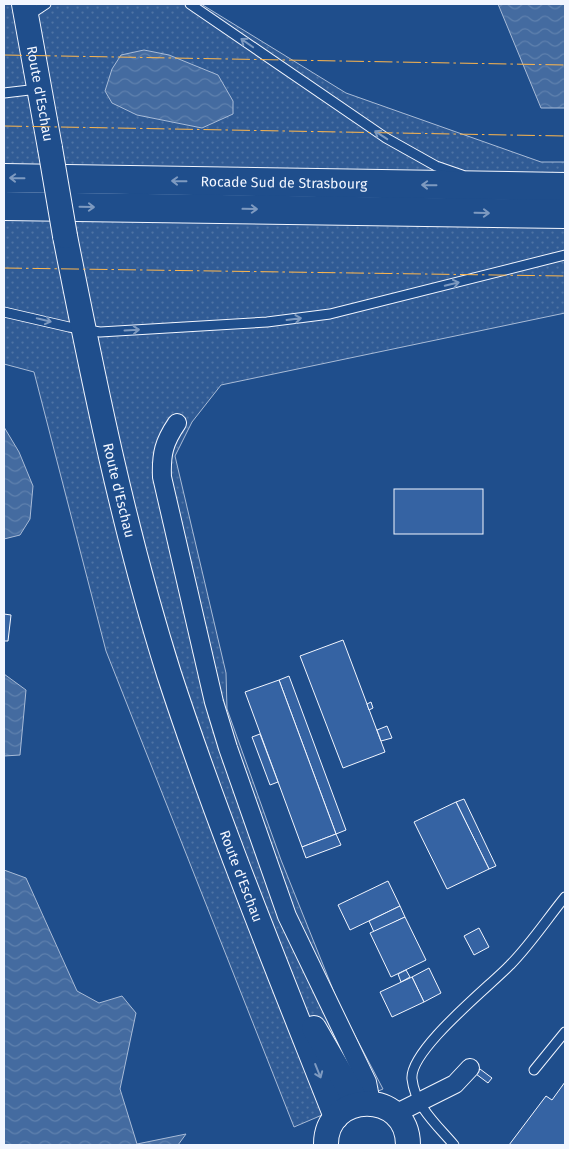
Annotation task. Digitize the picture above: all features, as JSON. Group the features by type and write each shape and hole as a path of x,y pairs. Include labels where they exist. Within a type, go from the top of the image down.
{"highway":[{"name":"Rocade Sud de Strasbourg","path":"4,178 565,186"},
{"name":"Rocade Sud de Strasbourg","path":"4,206 565,214"}],"main road":[{"name":"Route d'Eschau","path":"25,10 83,329 129,536 169,672 213,804 336,1117"},
{"name":"Route d'Eschau","path":"275,960 364,1104"},
{"path":"326,1145 328,1129 336,1117 346,1109 364,1104 384,1107 395,1114 403,1124 408,1137 408,1145"}],"street":[{"name":"Route d'Eschau","path":"177,423 163,448 162,477 214,702 228,748 288,916 366,1082 364,1104"},
{"path":"395,1114 455,1084 470,1068"}],"lane":[{"path":"25,10 46,4"},
{"path":"190,4 386,138 436,166 466,176 524,186"},
{"path":"4,92 39,89"},
{"path":"4,312 100,332 237,324 330,314 565,255"},
{"path":"454,1145 419,1102 412,1077 416,1061 453,1018 511,965 565,897"},
{"path":"534,1070 565,1032"}],"shaded area":[{"path":"4,4 201,4 346,93 541,162 565,162 565,313 221,385 192,422 175,456 226,673 227,709 281,860 340,1007 383,1089 294,1127 106,651 34,372 4,364"}],"water":[{"path":"498,4 565,4 565,108 541,108"},
{"path":"144,50 169,55 218,75 233,101 233,114 202,128 137,115 112,103 105,91 112,69 121,55"},
{"path":"4,427 19,452 33,486 30,519 20,535 4,539"},
{"path":"4,674 26,690 20,755 4,756"},
{"path":"4,870 26,878 77,991 99,1003 122,996 136,1013 120,1089 137,1144 186,1134 178,1145 4,1145"}],"building":[{"path":"394,489 483,489 483,534 394,534"},
{"path":"4,614 11,615 8,641 4,641"},
{"path":"343,640 385,752 343,768 300,656"},
{"path":"289,676 346,830 336,834 279,680"},
{"path":"279,680 336,834 302,847 245,692"},
{"path":"371,702 373,708 369,710 367,704"},
{"path":"387,726 392,738 381,741 377,730"},
{"path":"260,734 278,782 270,785 252,737"},
{"path":"464,799 496,866 489,869 456,802"},
{"path":"456,802 489,869 447,889 414,822"},
{"path":"336,834 341,845 306,858 302,847"},
{"path":"388,881 400,906 350,930 338,905"},
{"path":"400,906 405,917 374,932 369,921"},
{"path":"405,917 426,960 391,977 370,933"},
{"path":"479,928 489,947 474,955 464,936"},
{"path":"429,968 441,993 424,1002 412,977"},
{"path":"406,970 410,977 401,982 398,974"},
{"path":"412,977 424,1002 392,1017 380,992"},
{"path":"480,1069 492,1078 488,1083 476,1074"},
{"path":"565,1082 565,1145 509,1145 546,1096 552,1100"}],"power":[{"path":"4,55 565,65"},
{"path":"4,126 565,136"},
{"path":"4,268 565,276"}]}
